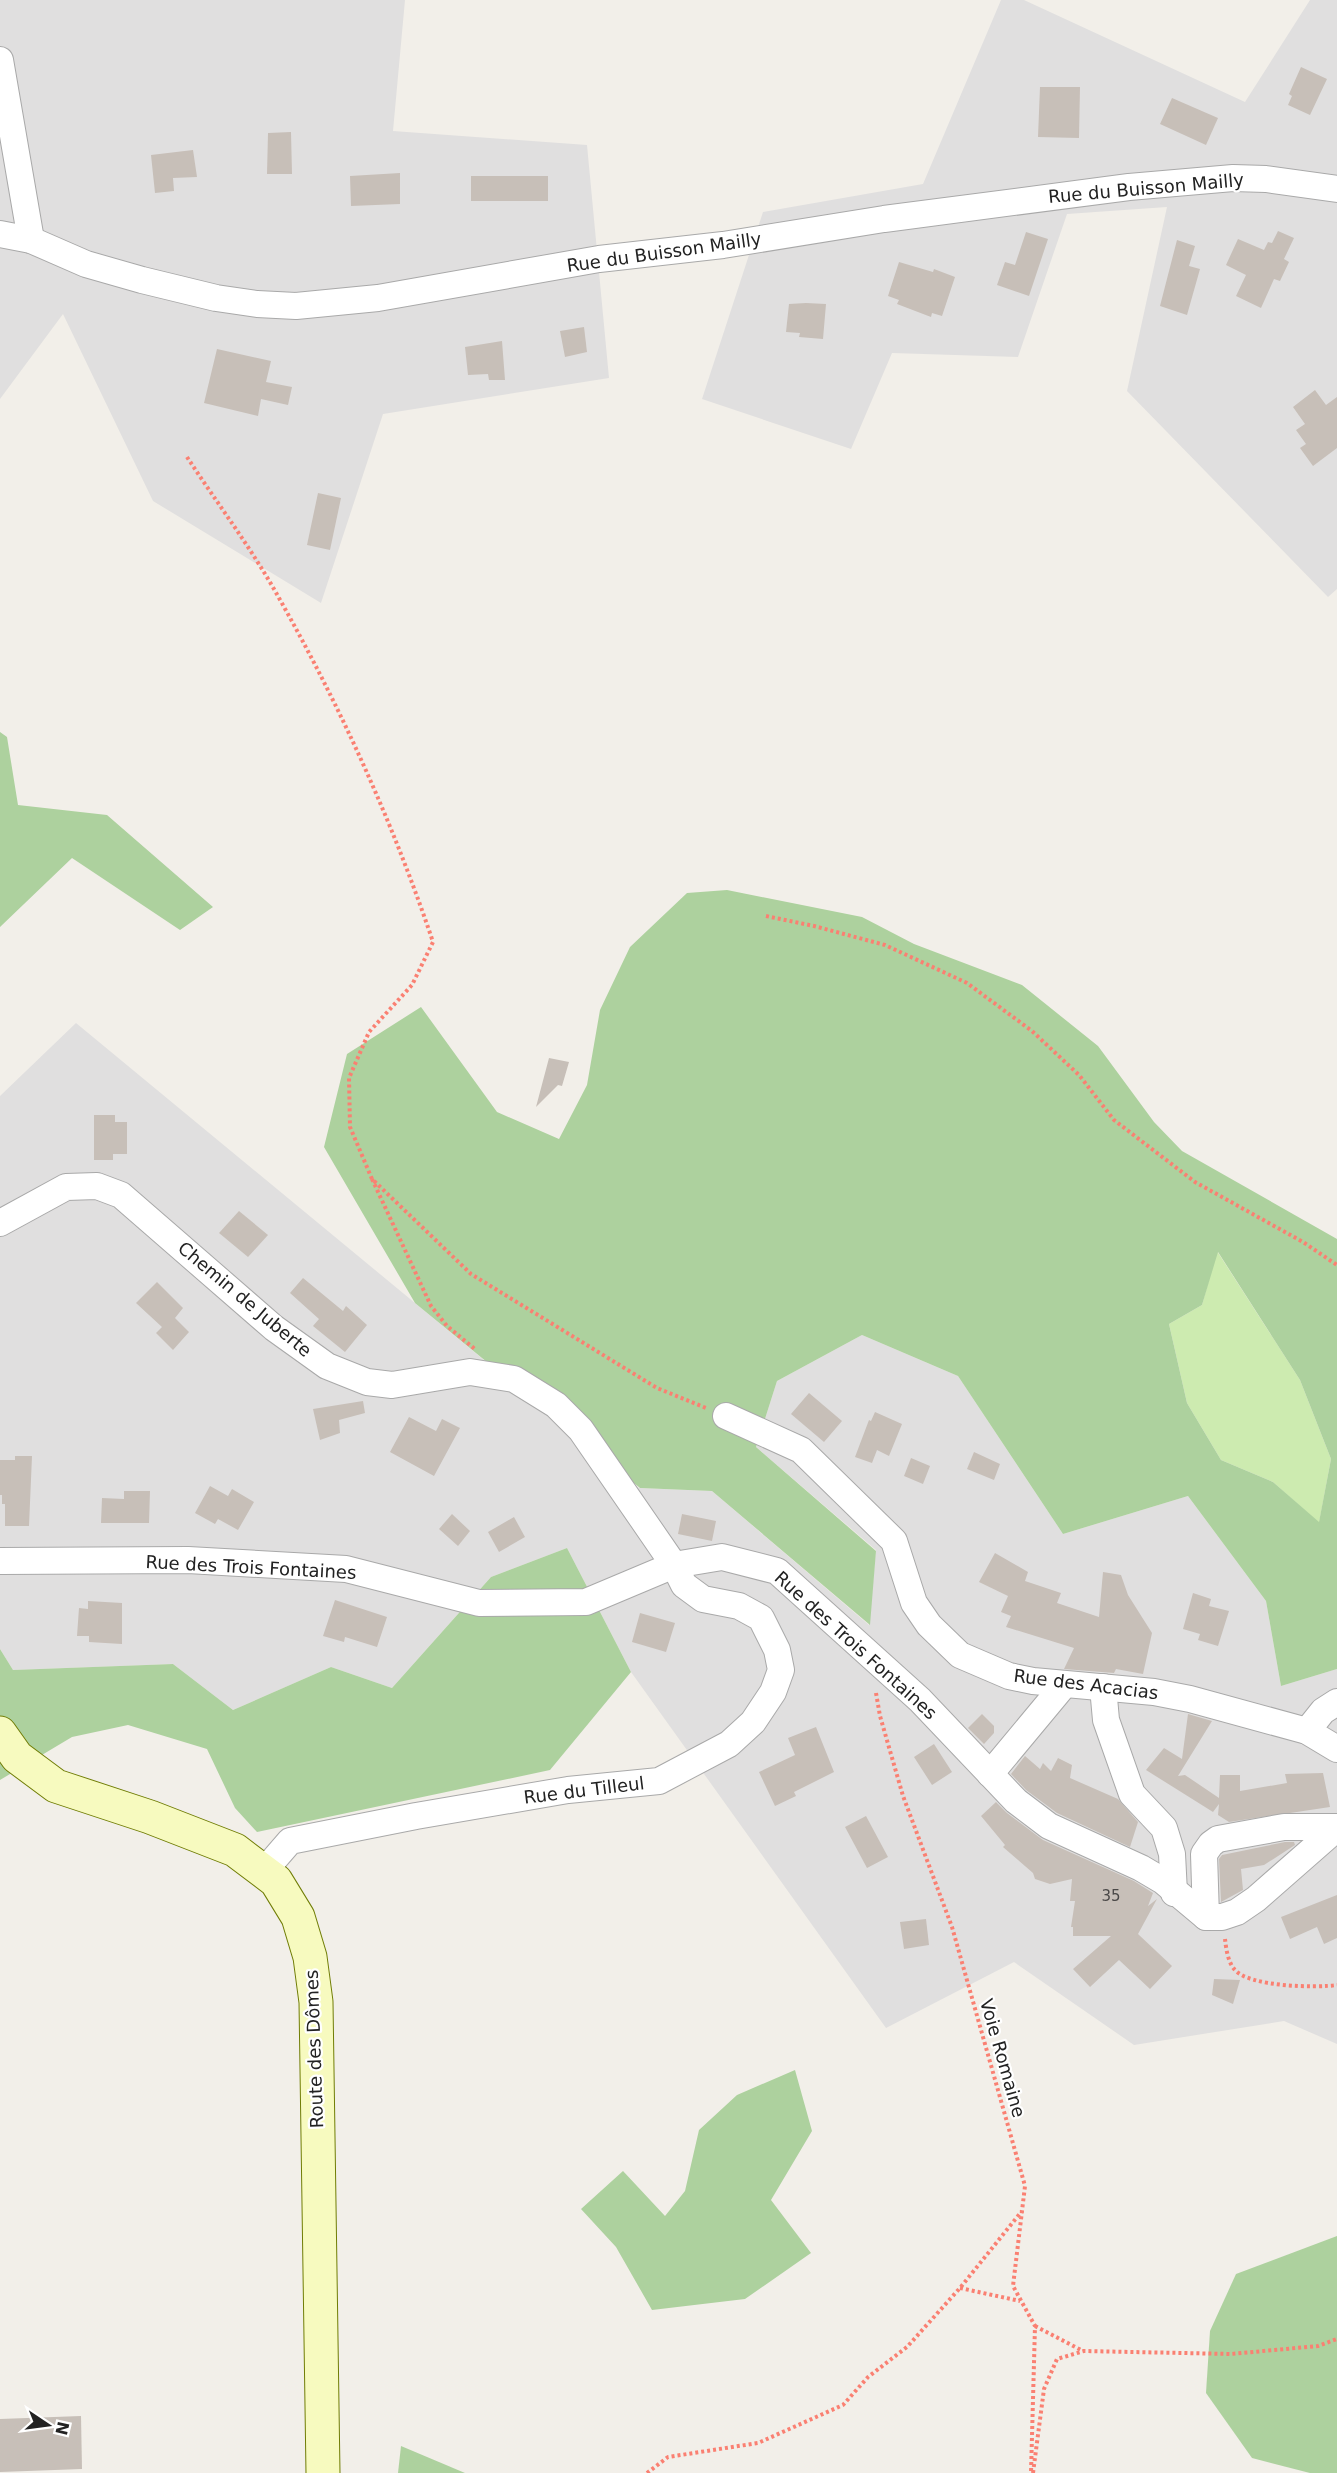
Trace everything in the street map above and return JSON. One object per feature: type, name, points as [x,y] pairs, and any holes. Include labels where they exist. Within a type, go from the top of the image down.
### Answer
[{"type":"street","points":[[0,60],[31,240]]},
{"type":"street","name":"Rue du Buisson Mailly","points":[[0,234],[31,240],[86,264],[216,298],[257,304],[296,306],[378,297],[599,259],[723,245],[884,219],[1129,187],[1233,178],[1266,179],[1337,189]]},
{"type":"street","name":"Chemin de Juberte","points":[[0,1223],[66,1187],[97,1186],[121,1195],[274,1328],[327,1366],[367,1382],[392,1385],[470,1372],[514,1379],[556,1405],[581,1430],[674,1565]]},
{"type":"street","name":"Rue des Acacias","points":[[726,1416],[801,1450],[894,1541],[914,1604],[929,1625],[960,1655],[1008,1676],[1064,1685],[1154,1692],[1190,1699],[1307,1731],[1337,1749]]},
{"type":"street","name":"Rue des Trois Fontaines","points":[[0,1561],[188,1560],[345,1569],[479,1603],[585,1602],[674,1565],[722,1557],[777,1571],[920,1700],[1016,1801],[1049,1826],[1141,1868],[1162,1881],[1174,1893],[1214,1917]]},
{"type":"street","name":"Rue du Tilleul","points":[[264,1871],[290,1841],[416,1816],[568,1790],[659,1781],[729,1744],[753,1722],[773,1692],[781,1670],[777,1650],[761,1618],[739,1606],[703,1599],[684,1585],[674,1565]]},
{"type":"street","points":[[990,1774],[1064,1685]]},
{"type":"street","points":[[1103,1687],[1106,1720],[1132,1794],[1164,1828],[1172,1854],[1174,1893]]},
{"type":"street","points":[[1307,1731],[1323,1711],[1337,1702]]},
{"type":"street","name":"Route des Dômes","points":[[0,1733],[17,1758],[56,1786],[150,1817],[235,1850],[276,1881],[298,1917],[310,1957],[316,2002],[323,2473]]},
{"type":"street","points":[[1284,1827],[1337,1828],[1256,1899],[1237,1912],[1214,1917],[1204,1854],[1218,1839],[1284,1827]]},
{"type":"path","points":[[187,457],[278,596],[347,725],[414,886],[433,942],[412,985],[369,1032],[350,1078],[350,1127],[431,1306],[447,1326],[489,1361],[500,1377]]},
{"type":"path","points":[[766,916],[885,945],[967,983],[1032,1031],[1079,1075],[1114,1120],[1195,1182],[1303,1242],[1337,1265]]},
{"type":"path","points":[[372,1179],[471,1274],[657,1388],[726,1416]]},
{"type":"path","name":"Voie Romaine","points":[[870,1657],[880,1716],[903,1796],[952,1927],[1025,2186],[1013,2286],[1035,2326]]},
{"type":"path","points":[[1214,1917],[1234,1970],[1246,1978],[1303,1987],[1337,1985]]},
{"type":"path","points":[[647,2473],[668,2457],[758,2442],[843,2405],[868,2377],[907,2347],[960,2288],[1022,2210]]},
{"type":"path","points":[[960,2288],[1021,2301]]},
{"type":"path","points":[[1032,2473],[1035,2326],[1084,2351]]},
{"type":"path","points":[[1032,2473],[1044,2389],[1057,2359],[1084,2351],[1231,2354],[1318,2346],[1337,2339]]},
{"type":"shaded area","points":[[0,0],[405,0],[393,131],[587,145],[609,378],[383,414],[321,603],[153,501],[63,314],[0,399]]},
{"type":"shaded area","points":[[1001,0],[1024,0],[1245,102],[1310,0],[1337,0],[1337,589],[1328,597],[1127,391],[1167,207],[1067,214],[1018,357],[892,353],[851,449],[702,399],[763,212],[923,184]]},
{"type":"shaded area","points":[[76,1023],[639,1488],[712,1491],[869,1625],[876,1550],[756,1447],[777,1381],[862,1335],[958,1376],[1063,1534],[1188,1496],[1266,1601],[1281,1686],[1337,1669],[1337,2044],[1284,2021],[1134,2045],[1014,1962],[886,2028],[631,1672],[567,1548],[491,1577],[392,1688],[331,1667],[233,1710],[173,1664],[13,1670],[0,1649],[0,1096]]},
{"type":"green space","points":[[0,732],[7,737],[18,805],[107,815],[213,907],[180,930],[72,858],[0,927]]},
{"type":"green space","points":[[727,890],[862,917],[914,944],[1022,985],[1098,1046],[1154,1122],[1182,1151],[1337,1239],[1337,1669],[1281,1686],[1266,1601],[1188,1496],[1063,1534],[958,1376],[862,1335],[777,1381],[756,1447],[876,1551],[870,1625],[712,1491],[640,1488],[415,1303],[324,1147],[347,1054],[421,1007],[497,1112],[559,1139],[587,1085],[600,1010],[630,947],[687,893]],"holes":[[[1218,1252],[1300,1380],[1331,1459],[1319,1522],[1273,1482],[1221,1460],[1187,1403],[1169,1324],[1202,1305]]]},
{"type":"green space","points":[[1217,1251],[1300,1380],[1331,1459],[1319,1523],[1273,1482],[1221,1460],[1187,1403],[1169,1324],[1202,1305]]},
{"type":"green space","points":[[567,1548],[631,1672],[550,1770],[257,1832],[235,1808],[207,1749],[128,1725],[72,1737],[0,1780],[0,1649],[13,1670],[173,1664],[233,1710],[331,1667],[392,1688],[491,1577]]},
{"type":"green space","points":[[795,2070],[812,2131],[771,2200],[811,2253],[745,2299],[652,2310],[616,2247],[581,2209],[623,2171],[665,2216],[685,2191],[699,2130],[737,2095]]},
{"type":"green space","points":[[1337,2236],[1337,2473],[1310,2473],[1252,2458],[1206,2393],[1210,2331],[1236,2274]]},
{"type":"green space","points":[[401,2446],[465,2473],[398,2473]]},
{"type":"building","points":[[1301,67],[1327,79],[1310,115],[1288,105],[1292,96],[1289,94]]},
{"type":"building","points":[[1040,87],[1080,87],[1079,138],[1038,137]]},
{"type":"building","points":[[1172,98],[1218,118],[1206,145],[1160,124]]},
{"type":"building","points":[[291,132],[292,174],[267,174],[268,133]]},
{"type":"building","points":[[193,150],[197,177],[173,178],[174,191],[155,193],[151,155]]},
{"type":"building","points":[[400,173],[400,204],[351,206],[350,176]]},
{"type":"building","points":[[471,176],[548,176],[548,201],[471,201]]},
{"type":"building","points":[[1278,231],[1294,238],[1284,259],[1289,262],[1280,281],[1274,279],[1261,308],[1236,296],[1246,275],[1226,265],[1238,239],[1264,250],[1268,242],[1272,243]]},
{"type":"building","points":[[1026,232],[1048,239],[1029,296],[997,285],[1005,262],[1015,265]]},
{"type":"building","points":[[1177,240],[1195,246],[1189,266],[1200,269],[1187,315],[1160,306]]},
{"type":"building","points":[[899,262],[933,272],[934,269],[955,277],[942,316],[932,313],[931,317],[897,304],[899,300],[888,296]]},
{"type":"building","points":[[789,304],[826,304],[823,339],[799,337],[800,333],[786,332]]},
{"type":"building","points":[[584,327],[587,352],[565,357],[560,331]]},
{"type":"building","points":[[502,341],[505,380],[489,380],[488,374],[468,375],[465,347]]},
{"type":"building","points":[[217,349],[271,361],[266,382],[292,387],[288,405],[261,399],[258,416],[204,403]]},
{"type":"building","points":[[1315,390],[1326,405],[1337,397],[1337,448],[1313,466],[1300,448],[1306,444],[1296,430],[1305,424],[1293,407]]},
{"type":"building","points":[[318,493],[341,498],[330,550],[307,545]]},
{"type":"building","points":[[549,1058],[569,1062],[562,1086],[558,1085],[536,1107]]},
{"type":"building","points":[[94,1115],[115,1115],[115,1122],[127,1122],[127,1154],[113,1154],[113,1160],[94,1160]]},
{"type":"building","points":[[239,1211],[268,1235],[248,1257],[219,1233]]},
{"type":"building","points":[[303,1278],[343,1311],[346,1306],[367,1325],[345,1352],[313,1326],[319,1319],[290,1293]]},
{"type":"building","points":[[157,1282],[183,1308],[175,1318],[189,1332],[173,1350],[156,1333],[162,1327],[136,1303]]},
{"type":"building","points":[[809,1393],[842,1421],[824,1442],[791,1414]]},
{"type":"building","points":[[363,1401],[365,1413],[339,1420],[340,1433],[320,1440],[313,1409]]},
{"type":"building","points":[[875,1412],[902,1424],[889,1456],[877,1450],[872,1463],[855,1457],[869,1420],[871,1421]]},
{"type":"building","points":[[409,1417],[436,1431],[442,1419],[460,1428],[434,1476],[390,1452]]},
{"type":"building","points":[[974,1452],[1000,1464],[994,1480],[967,1469]]},
{"type":"building","points":[[15,1456],[32,1456],[29,1526],[5,1526],[5,1504],[2,1504],[2,1495],[0,1495],[0,1460],[15,1460]]},
{"type":"building","points":[[911,1458],[930,1466],[923,1484],[904,1476]]},
{"type":"building","points":[[210,1486],[228,1496],[232,1489],[254,1502],[238,1530],[218,1519],[215,1524],[195,1513]]},
{"type":"building","points":[[124,1491],[150,1491],[149,1523],[101,1523],[102,1498],[124,1499]]},
{"type":"building","points":[[452,1514],[470,1531],[458,1546],[439,1529]]},
{"type":"building","points":[[682,1514],[716,1521],[712,1541],[678,1534]]},
{"type":"building","points":[[514,1517],[525,1537],[499,1552],[488,1532]]},
{"type":"building","points":[[995,1553],[1028,1572],[1025,1581],[1061,1593],[1057,1603],[1099,1617],[1103,1572],[1121,1575],[1128,1595],[1152,1633],[1143,1674],[1116,1669],[1114,1673],[1064,1669],[1074,1648],[1006,1627],[1011,1616],[1001,1612],[1008,1596],[979,1582]]},
{"type":"building","points":[[1193,1593],[1211,1599],[1209,1606],[1229,1611],[1218,1646],[1198,1640],[1200,1634],[1183,1629]]},
{"type":"building","points":[[335,1600],[387,1617],[377,1647],[345,1637],[344,1642],[323,1636]]},
{"type":"building","points":[[88,1601],[122,1603],[122,1644],[89,1642],[89,1636],[77,1636],[79,1608],[88,1609]]},
{"type":"building","points":[[640,1613],[675,1623],[666,1652],[632,1642]]},
{"type":"building","points":[[982,1714],[994,1726],[994,1733],[984,1744],[968,1728]]},
{"type":"building","points":[[1188,1714],[1212,1721],[1178,1776],[1185,1775],[1219,1798],[1220,1775],[1240,1775],[1240,1791],[1287,1783],[1285,1774],[1323,1773],[1330,1807],[1229,1822],[1218,1815],[1219,1804],[1213,1812],[1146,1770],[1164,1748],[1182,1759]]},
{"type":"building","points":[[816,1727],[834,1772],[794,1792],[796,1796],[775,1806],[759,1772],[795,1755],[788,1738]]},
{"type":"building","points":[[934,1744],[952,1772],[932,1785],[914,1757]]},
{"type":"building","points":[[1025,1756],[1040,1769],[1043,1763],[1051,1771],[1058,1758],[1072,1765],[1070,1778],[1118,1799],[1138,1822],[1130,1847],[1057,1813],[1026,1790],[1011,1774]]},
{"type":"building","points":[[996,1802],[1043,1840],[1134,1881],[1153,1893],[1148,1906],[1157,1899],[1138,1934],[1172,1966],[1150,1989],[1119,1960],[1090,1987],[1073,1969],[1111,1936],[1073,1936],[1073,1927],[1071,1927],[1075,1901],[1070,1901],[1072,1879],[1050,1884],[1035,1879],[1033,1873],[1003,1847],[1005,1845],[981,1816]]},
{"type":"building","points":[[866,1816],[888,1857],[867,1868],[845,1827]]},
{"type":"building","points":[[1294,1842],[1295,1845],[1264,1865],[1241,1869],[1243,1890],[1221,1902],[1219,1859],[1222,1855]]},
{"type":"building","points":[[1337,1895],[1337,1938],[1324,1944],[1317,1927],[1290,1939],[1281,1917]]},
{"type":"building","points":[[926,1919],[929,1945],[904,1949],[900,1922]]},
{"type":"building","points":[[1214,1979],[1240,1980],[1233,2004],[1212,1995]]},
{"type":"building","points":[[81,2416],[82,2469],[0,2472],[0,2419]]}]
